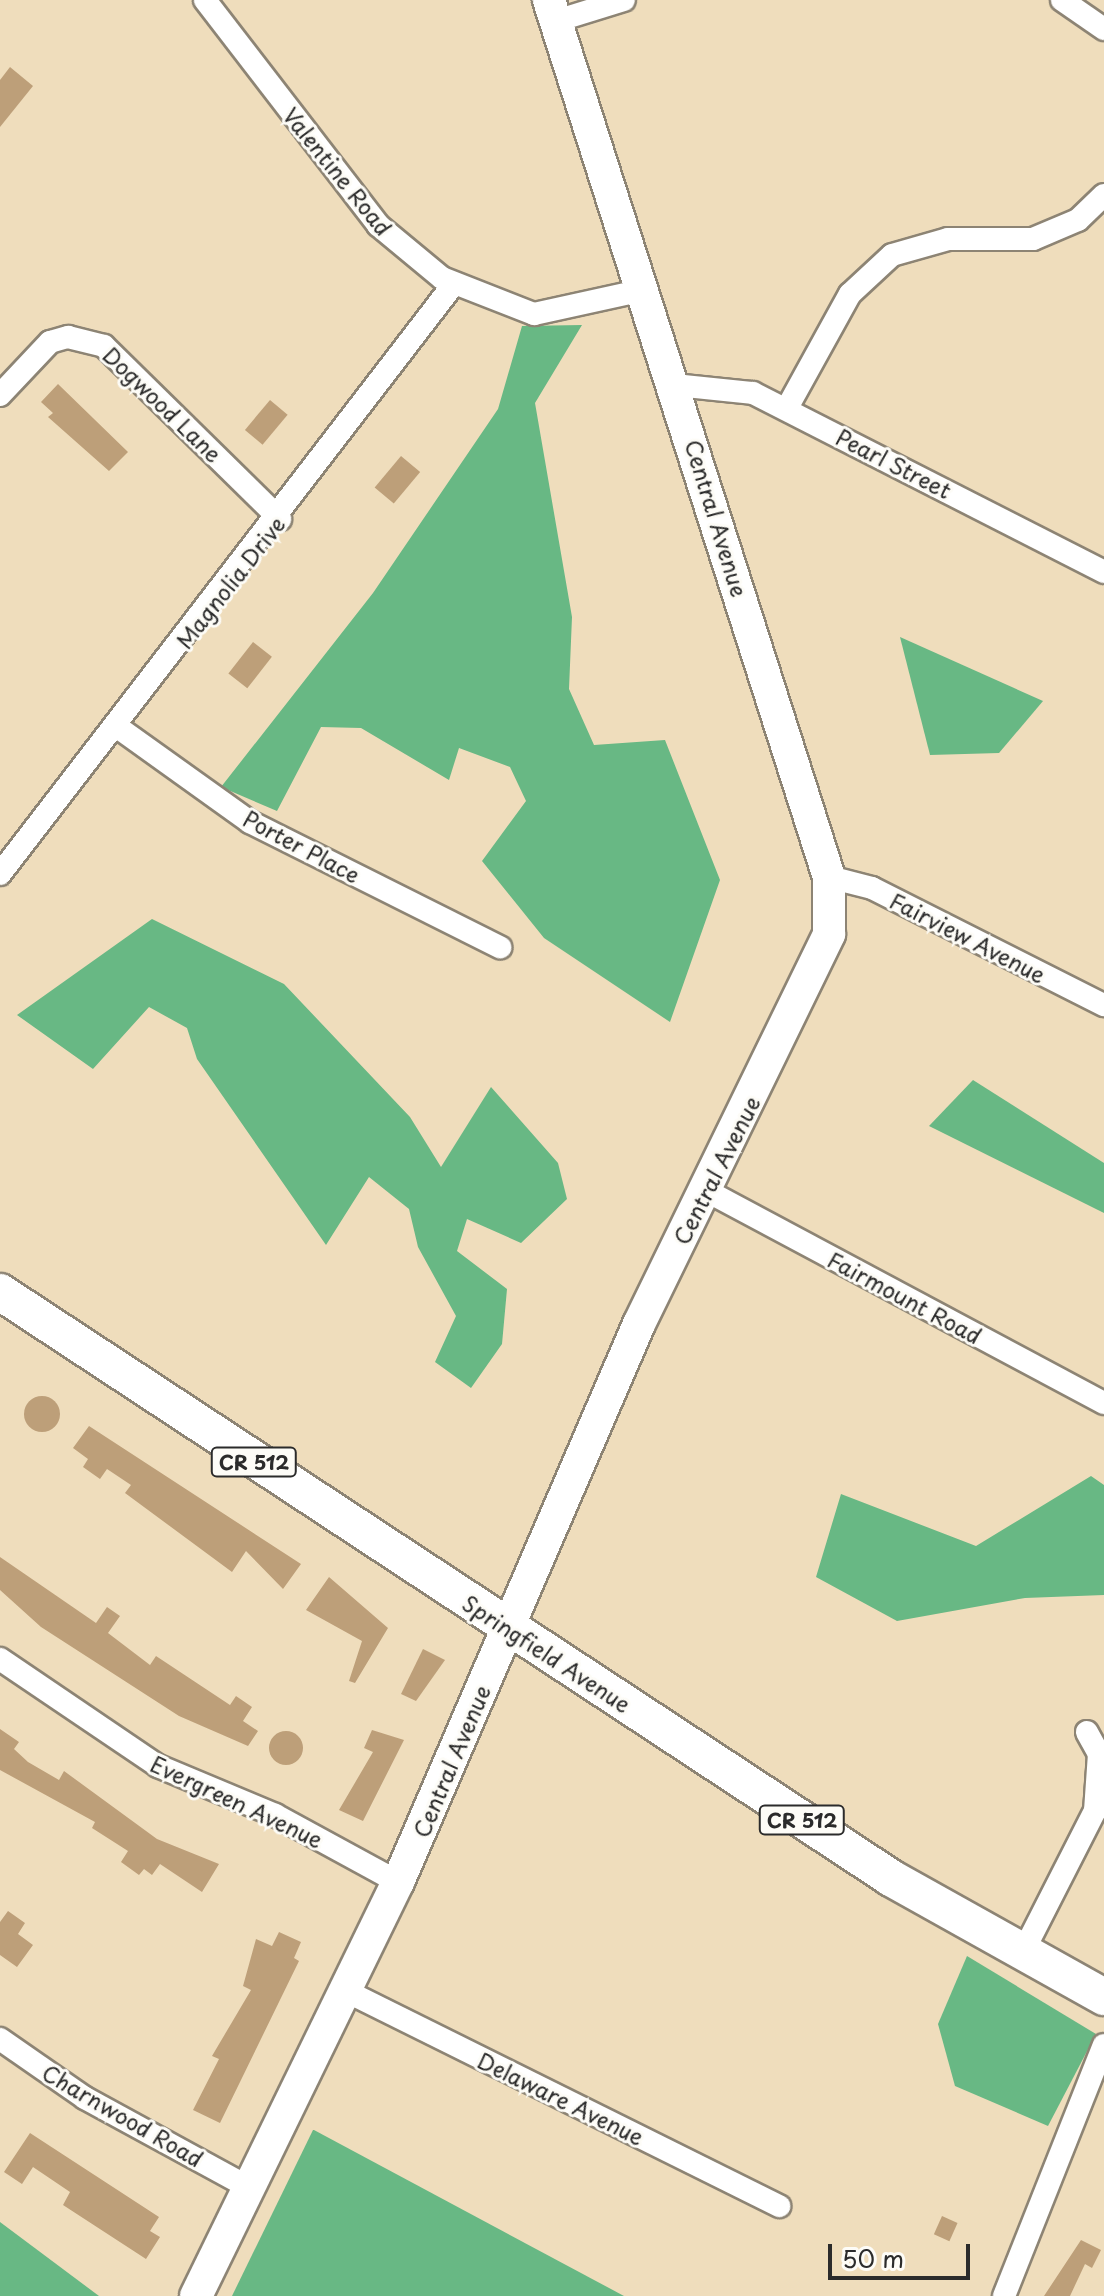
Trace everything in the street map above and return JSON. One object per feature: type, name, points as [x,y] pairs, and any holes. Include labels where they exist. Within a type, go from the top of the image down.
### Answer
[{"type":"main road","name":"Springfield Avenue","points":[[0,1292],[891,1878],[1022,1954],[1104,1997]]},
{"type":"street","name":"Valentine Road","points":[[205,0],[378,225],[453,285],[534,314],[643,290]]},
{"type":"street","points":[[553,11],[624,0]]},
{"type":"street","points":[[1062,0],[1102,22]]},
{"type":"street","name":"Central Avenue","points":[[196,2296],[398,1882],[705,1190],[824,954],[829,877],[675,385],[553,11]]},
{"type":"street","points":[[787,408],[850,294],[892,255],[948,239],[1033,239],[1078,220],[1104,195]]},
{"type":"street","name":"Magnolia Drive","points":[[0,874],[280,519],[453,285]]},
{"type":"street","name":"Dogwood Lane","points":[[0,395],[50,342],[68,337],[104,346],[280,519]]},
{"type":"street","name":"Pearl Street","points":[[675,385],[733,388],[787,408],[1104,572]]},
{"type":"street","name":"Porter Place","points":[[116,726],[250,822],[500,947]]},
{"type":"street","name":"Fairview Avenue","points":[[829,877],[872,888],[1104,1005]]},
{"type":"street","name":"Fairmount Road","points":[[705,1190],[1104,1403]]},
{"type":"street","name":"Evergreen Avenue","points":[[0,1659],[158,1766],[275,1815],[398,1882]]},
{"type":"street","points":[[1022,1954],[1095,1811],[1099,1754],[1087,1732]]},
{"type":"street","name":"Delaware Avenue","points":[[344,1990],[779,2206]]},
{"type":"street","name":"Charnwood Road","points":[[0,2039],[85,2098],[248,2187]]},
{"type":"street","points":[[1004,2296],[1104,2045]]},
{"type":"green space","points":[[582,325],[535,403],[572,617],[569,689],[594,745],[665,740],[720,880],[670,1022],[544,938],[482,861],[526,801],[510,767],[459,748],[449,780],[361,728],[321,727],[277,811],[221,787],[373,593],[498,409],[522,326]]},
{"type":"green space","points":[[900,637],[1043,701],[999,753],[930,755]]},
{"type":"green space","points":[[152,919],[284,984],[410,1117],[441,1167],[491,1087],[558,1163],[567,1199],[521,1243],[467,1219],[457,1251],[507,1289],[502,1344],[471,1388],[435,1362],[456,1316],[418,1247],[409,1209],[369,1177],[326,1245],[197,1059],[187,1028],[149,1007],[93,1069],[17,1015]]},
{"type":"green space","points":[[973,1080],[1104,1163],[1104,1213],[929,1126]]},
{"type":"green space","points":[[1091,1476],[1104,1485],[1104,1595],[1025,1598],[897,1621],[816,1577],[841,1494],[976,1546]]},
{"type":"green space","points":[[967,1956],[1096,2034],[1048,2126],[955,2086],[938,2024]]},
{"type":"green space","points":[[314,2130],[624,2296],[232,2296]]},
{"type":"green space","points":[[0,2222],[99,2296],[0,2296]]},
{"type":"building","points":[[10,67],[33,86],[0,127],[0,80]]},
{"type":"building","points":[[58,384],[128,452],[109,471],[48,417],[53,413],[41,402]]},
{"type":"building","points":[[270,400],[288,415],[263,445],[245,430]]},
{"type":"building","points":[[401,456],[420,472],[394,503],[375,487]]},
{"type":"building","points":[[253,642],[272,657],[247,688],[228,674]]},
{"type":"building","points":[[42,1396],[54,1402],[60,1414],[54,1426],[42,1432],[30,1426],[24,1414],[30,1402]]},
{"type":"building","points":[[89,1426],[301,1564],[283,1589],[246,1551],[232,1572],[125,1493],[131,1485],[107,1469],[100,1479],[83,1467],[88,1459],[73,1448]]},
{"type":"building","points":[[0,1557],[96,1623],[107,1607],[120,1616],[108,1633],[150,1665],[156,1656],[230,1705],[236,1696],[252,1707],[243,1721],[258,1731],[248,1746],[179,1716],[41,1627],[0,1590]]},
{"type":"building","points":[[329,1577],[388,1628],[355,1683],[349,1681],[362,1641],[306,1610]]},
{"type":"building","points":[[423,1649],[445,1660],[416,1701],[401,1694]]},
{"type":"building","points":[[0,1729],[19,1742],[14,1749],[28,1762],[59,1780],[64,1771],[157,1839],[219,1864],[202,1892],[160,1864],[152,1875],[144,1869],[139,1875],[121,1862],[128,1851],[92,1828],[95,1822],[0,1770]]},
{"type":"building","points":[[372,1730],[404,1740],[363,1821],[339,1810],[373,1752],[364,1748]]},
{"type":"building","points":[[286,1731],[298,1736],[303,1748],[298,1760],[286,1765],[274,1760],[269,1748],[274,1736]]},
{"type":"building","points":[[8,1911],[25,1923],[18,1934],[33,1945],[17,1967],[0,1955],[0,1922]]},
{"type":"building","points":[[279,1932],[301,1942],[294,1958],[299,1961],[220,2123],[193,2110],[219,2059],[212,2056],[251,1990],[243,1986],[256,1939],[272,1946]]},
{"type":"building","points":[[30,2133],[159,2217],[150,2231],[160,2237],[146,2259],[63,2205],[70,2192],[33,2167],[22,2184],[4,2172]]},
{"type":"building","points":[[942,2216],[958,2223],[949,2241],[934,2234]]},
{"type":"building","points":[[1081,2240],[1101,2250],[1092,2268],[1085,2264],[1070,2296],[1044,2296]]}]
